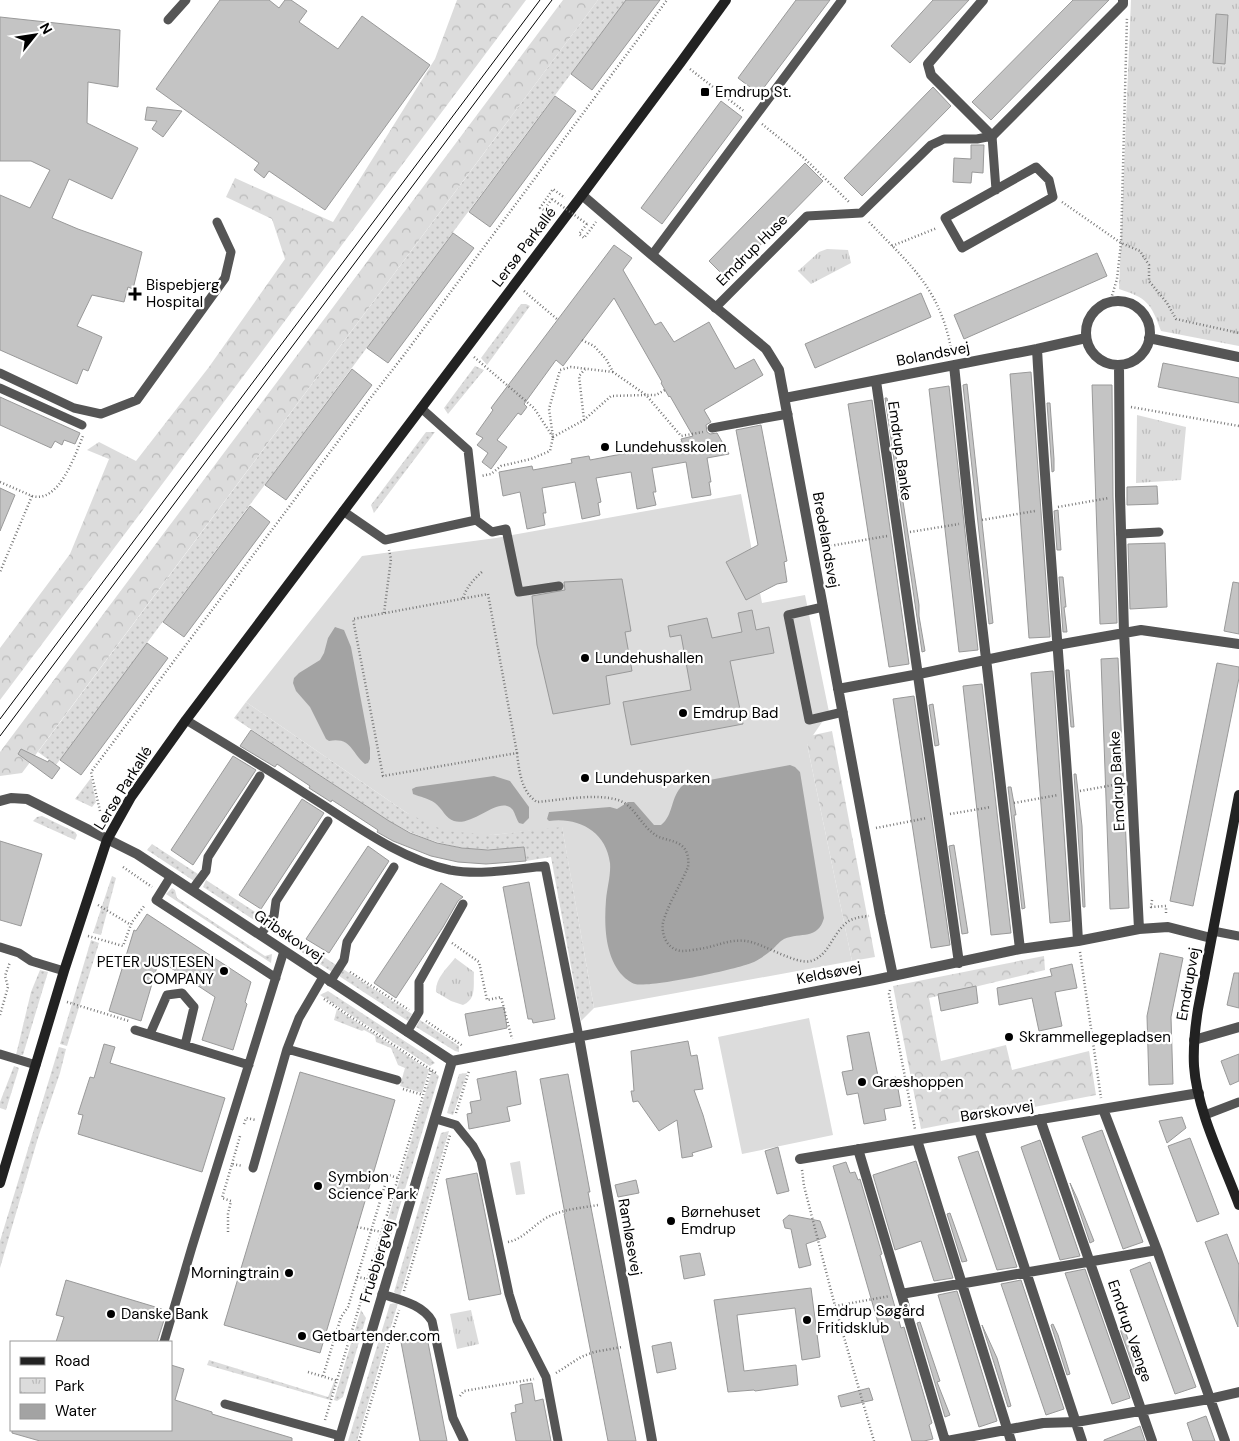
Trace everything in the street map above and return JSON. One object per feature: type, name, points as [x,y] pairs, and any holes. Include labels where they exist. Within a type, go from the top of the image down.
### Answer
[{"type":"street","name":"Lersø Parkallé","points":[[0,1183],[64,971],[107,840],[131,798],[186,720],[582,195],[726,0]]},
{"type":"street","points":[[983,0],[928,64],[931,75],[992,136],[1123,2]]},
{"type":"street","name":"Bredelandsvej","points":[[582,195],[766,349],[779,370],[893,976]]},
{"type":"street","points":[[1121,301],[1131,304],[1140,309],[1146,318],[1149,338],[1146,348],[1138,357],[1129,362],[1119,364],[1108,363],[1098,357],[1090,348],[1086,338],[1087,326],[1091,315],[1099,306],[1110,302],[1121,301]]},
{"type":"street","name":"Bolandsvej","points":[[785,398],[1086,338]]},
{"type":"street","points":[[1149,338],[1239,357]]},
{"type":"street","points":[[1037,349],[1046,509],[1070,792],[1078,941]]},
{"type":"street","name":"Emdrup Banke","points":[[1119,364],[1124,632],[1139,929]]},
{"type":"street","points":[[954,365],[970,522],[1020,949]]},
{"type":"street","name":"Emdrup Banke","points":[[876,381],[960,963]]},
{"type":"street","points":[[838,689],[1141,630],[1239,644]]},
{"type":"street","name":"Emdrupvej","points":[[1239,795],[1236,820],[1198,1008],[1194,1040],[1194,1067],[1205,1115],[1239,1204]]},
{"type":"street","name":"Gribskovvej","points":[[0,801],[11,798],[27,799],[137,854],[452,1061]]},
{"type":"street","name":"Keldsøvej","points":[[452,1061],[960,963],[1020,949],[1078,941],[1139,929],[1166,927],[1212,935]]},
{"type":"street","points":[[1194,1040],[1239,1027]]},
{"type":"street","name":"Ramløsevej","points":[[579,1037],[652,1441]]},
{"type":"street","name":"Fruebjergvej","points":[[339,1439],[452,1061]]},
{"type":"street","name":"Børskovvej","points":[[800,1159],[1199,1093]]},
{"type":"street","points":[[1102,1109],[1157,1250],[1225,1441]]},
{"type":"street","name":"Emdrup Vænge","points":[[1040,1120],[1152,1441]]},
{"type":"street","points":[[979,1130],[1082,1441]]},
{"type":"street","points":[[918,1140],[1011,1441]]},
{"type":"street","points":[[858,1149],[946,1441],[1043,1423],[1076,1422],[1142,1411],[1239,1392]]},
{"type":"street","name":"Emdrup Vænge","points":[[901,1294],[1157,1250]]},
{"type":"lane","points":[[168,20],[186,0]]},
{"type":"lane","points":[[652,255],[842,0]]},
{"type":"lane","points":[[861,213],[931,145],[944,139],[977,139],[992,136],[996,190]]},
{"type":"lane","points":[[1036,167],[1049,180],[1053,197],[962,248],[945,218],[996,190],[1036,167]]},
{"type":"lane","name":"Emdrup Huse","points":[[715,308],[807,216],[861,213]]},
{"type":"lane","points":[[0,373],[74,408],[101,414],[137,400],[225,278],[231,252],[217,222]]},
{"type":"lane","points":[[0,388],[82,424]]},
{"type":"lane","points":[[421,408],[468,450],[476,520],[492,532],[506,529],[519,592],[558,586]]},
{"type":"lane","points":[[712,428],[788,414]]},
{"type":"lane","points":[[343,511],[385,540],[476,520]]},
{"type":"lane","points":[[1121,534],[1159,532]]},
{"type":"lane","points":[[823,607],[788,615],[809,720],[843,712]]},
{"type":"lane","points":[[186,720],[403,854],[430,864],[472,873],[545,866],[579,1037]]},
{"type":"lane","points":[[192,890],[206,871],[208,857],[260,776]]},
{"type":"lane","points":[[260,935],[274,916],[276,901],[328,821]]},
{"type":"lane","points":[[253,1168],[287,1049],[300,1018],[314,993],[344,960],[346,942],[394,867]]},
{"type":"lane","points":[[171,876],[156,900],[276,978]]},
{"type":"lane","points":[[407,1032],[419,1012],[419,982],[463,904]]},
{"type":"lane","points":[[1212,935],[1239,936]]},
{"type":"lane","points":[[0,947],[14,951],[31,961],[64,971]]},
{"type":"lane","points":[[164,1341],[284,951]]},
{"type":"lane","points":[[150,1034],[167,995],[182,993],[194,1007],[185,1045]]},
{"type":"lane","points":[[135,1030],[249,1065]]},
{"type":"lane","points":[[287,1049],[397,1080]]},
{"type":"lane","points":[[0,1054],[36,1065]]},
{"type":"lane","points":[[1205,1115],[1239,1102]]},
{"type":"lane","points":[[436,1119],[456,1125],[482,1161],[510,1294],[518,1320],[546,1377],[558,1441]]},
{"type":"lane","points":[[382,1294],[418,1307],[427,1313],[432,1321],[453,1418],[464,1441]]},
{"type":"lane","points":[[225,1404],[339,1439]]},
{"type":"path","points":[[100,811],[91,772],[404,356],[667,0]]},
{"type":"path","points":[[1110,302],[1117,279],[1121,243],[1127,16],[1123,2]]},
{"type":"path","points":[[681,62],[804,158],[916,270],[932,293],[942,314],[949,335],[954,365]]},
{"type":"path","points":[[575,204],[553,189],[540,208],[544,210],[552,199],[587,224],[579,234],[584,238],[592,227]]},
{"type":"path","points":[[1053,197],[1121,243],[1140,251],[1149,265],[1149,281],[1167,303],[1176,318],[1239,333]]},
{"type":"path","points":[[892,246],[948,223]]},
{"type":"path","points":[[515,284],[558,320]]},
{"type":"path","points":[[582,340],[594,346],[606,359],[613,372]]},
{"type":"path","points":[[465,350],[534,408],[553,437]]},
{"type":"path","points":[[471,478],[491,474],[501,466],[531,459],[550,451],[553,437],[549,409],[560,370],[571,367],[613,372],[646,395],[680,436],[712,431],[712,428]]},
{"type":"path","points":[[584,420],[579,376],[586,368]]},
{"type":"path","points":[[553,437],[584,420],[612,396],[656,395],[665,390]]},
{"type":"path","points":[[1119,405],[1239,426]]},
{"type":"path","points":[[0,482],[32,496],[39,498],[46,496],[65,477],[86,431],[82,424]]},
{"type":"path","points":[[0,572],[32,496]]},
{"type":"path","points":[[384,613],[391,559],[388,540]]},
{"type":"path","points":[[463,598],[471,582],[483,571]]},
{"type":"path","points":[[517,753],[383,776],[353,619],[488,594],[517,753],[524,787],[530,798],[537,802],[598,797],[619,800],[633,810],[642,824],[655,835],[682,846],[687,853],[688,867],[663,924],[668,946],[681,951],[738,940],[750,942],[783,955],[810,961],[825,951],[843,925],[849,921],[880,914]]},
{"type":"path","points":[[88,898],[131,925]]},
{"type":"path","points":[[1152,900],[1151,906],[1166,906],[1166,927]]},
{"type":"path","points":[[77,932],[122,946],[131,925],[146,903]]},
{"type":"path","points":[[444,938],[478,960],[487,1000],[501,997],[510,1029]]},
{"type":"path","points":[[1078,941],[1102,1109]]},
{"type":"path","points":[[0,1015],[8,987],[6,976],[14,951]]},
{"type":"path","points":[[893,976],[889,994],[918,1140]]},
{"type":"path","points":[[314,993],[438,1074]]},
{"type":"path","points":[[56,998],[130,1022],[135,1030]]},
{"type":"path","points":[[327,1414],[431,1069],[436,1065]]},
{"type":"path","points":[[455,1117],[469,1071]]},
{"type":"path","points":[[397,1080],[399,1088],[423,1095]]},
{"type":"path","points":[[228,1232],[228,1214],[231,1201],[222,1198],[246,1118],[265,1123]]},
{"type":"path","points":[[403,1296],[451,1131]]},
{"type":"path","points":[[800,1159],[804,1186],[835,1306],[874,1441]]},
{"type":"path","points":[[232,1164],[237,1165]]},
{"type":"path","points":[[323,1376],[341,1316],[348,1307],[388,1175],[398,1178]]},
{"type":"path","points":[[499,1244],[513,1241],[549,1216],[600,1205]]},
{"type":"path","points":[[357,1227],[382,1232]]},
{"type":"path","points":[[357,1277],[368,1279]]},
{"type":"path","points":[[835,1306],[901,1294]]},
{"type":"path","points":[[359,1441],[400,1305]]},
{"type":"path","points":[[308,1372],[338,1381]]},
{"type":"green space","points":[[457,0],[526,0],[0,700],[0,648],[70,554],[109,459],[87,450],[99,442],[136,461],[209,367],[285,259],[272,219],[226,197],[235,178],[333,222],[435,59]]},
{"type":"green space","points":[[563,0],[598,0],[22,773],[0,776],[0,752]]},
{"type":"green space","points":[[598,0],[626,0],[56,765],[38,752]]},
{"type":"green space","points":[[1131,0],[1239,0],[1239,346],[1161,331],[1147,303],[1136,295],[1119,289]]},
{"type":"green space","points":[[827,249],[848,250],[851,263],[811,284],[798,271],[819,252]]},
{"type":"green space","points":[[521,304],[530,306],[487,365],[481,358]]},
{"type":"green space","points":[[475,366],[484,370],[448,414],[444,408]]},
{"type":"green space","points":[[1137,415],[1186,427],[1181,480],[1136,483]]},
{"type":"green space","points":[[426,432],[435,432],[374,513],[371,505]]},
{"type":"green space","name":"Lundehusparken","points":[[741,494],[762,603],[805,595],[829,712],[807,744],[852,961],[594,1008],[562,827],[493,835],[445,831],[407,813],[246,702],[362,556],[496,538]]},
{"type":"green space","points":[[246,702],[407,813],[493,835],[562,826],[594,1008],[581,1021],[551,857],[526,861],[524,847],[487,849],[453,846],[421,837],[405,830],[234,718]]},
{"type":"green space","points":[[832,731],[875,957],[852,961],[807,744],[800,738]]},
{"type":"green space","points":[[91,778],[96,802],[92,807],[75,799]]},
{"type":"green space","points":[[42,816],[75,832],[77,835],[75,840],[33,821],[37,817]]},
{"type":"green space","points":[[152,844],[198,874],[194,881],[147,850]]},
{"type":"green space","points":[[112,876],[116,878],[101,935],[93,933]]},
{"type":"green space","points":[[206,880],[266,919],[262,925],[203,887]]},
{"type":"green space","points":[[172,888],[175,890],[177,898],[265,956],[272,954],[271,963],[166,894]]},
{"type":"green space","points":[[274,924],[336,965],[332,972],[270,931]]},
{"type":"green space","points":[[91,940],[99,943],[67,1046],[60,1044]]},
{"type":"green space","points":[[1044,956],[1045,970],[929,998],[941,1061],[1006,1045],[1012,1070],[1089,1051],[1096,1095],[921,1129],[893,986]]},
{"type":"green space","points":[[455,958],[474,972],[472,995],[463,1005],[451,1001],[436,992],[439,978]]},
{"type":"green space","points":[[343,969],[412,1014],[408,1021],[339,976]]},
{"type":"green space","points":[[40,970],[48,972],[23,1055],[16,1055],[31,992]]},
{"type":"green space","points":[[328,991],[429,1057],[435,1063],[430,1066],[320,995]]},
{"type":"green space","points":[[337,1009],[429,1070],[422,1093],[400,1086],[405,1068],[398,1065],[391,1048],[376,1042],[375,1036],[364,1030],[362,1031],[334,1020]]},
{"type":"green space","points":[[809,1018],[833,1135],[742,1154],[718,1037]]},
{"type":"green space","points":[[420,1020],[459,1046],[459,1052],[416,1027]]},
{"type":"green space","points":[[59,1047],[66,1049],[60,1073],[38,1138],[0,1268],[0,1241]]},
{"type":"green space","points":[[14,1066],[19,1068],[6,1110],[0,1108],[0,1102]]},
{"type":"green space","points":[[432,1071],[439,1076],[385,1256],[376,1260],[380,1245],[383,1245],[385,1240],[382,1239]]},
{"type":"green space","points":[[467,1073],[453,1115],[447,1113],[459,1074]]},
{"type":"green space","points":[[449,1131],[400,1296],[394,1292],[441,1133]]},
{"type":"green space","points":[[520,1161],[525,1194],[516,1195],[510,1163]]},
{"type":"green space","points":[[398,1303],[357,1441],[348,1441],[390,1304]]},
{"type":"green space","points":[[361,1310],[366,1318],[343,1397],[337,1401],[334,1400]]},
{"type":"green space","points":[[471,1310],[479,1344],[457,1349],[450,1314]]},
{"type":"green space","points":[[209,1360],[328,1397],[334,1382],[336,1382],[330,1400],[207,1365]]},
{"type":"water","points":[[335,627],[344,630],[351,647],[370,748],[370,759],[365,764],[347,744],[342,741],[329,741],[326,739],[310,707],[296,691],[293,683],[294,678],[299,673],[320,660],[328,638]]},
{"type":"water","points":[[790,765],[800,772],[824,918],[818,930],[784,939],[754,962],[731,969],[658,983],[635,984],[627,980],[612,960],[607,941],[605,910],[610,863],[603,842],[597,835],[580,824],[560,820],[549,821],[547,819],[549,812],[610,807],[617,809],[628,802],[634,802],[654,825],[661,825],[668,816],[676,795],[683,785]]},
{"type":"water","points":[[494,776],[510,781],[529,807],[529,818],[523,824],[519,823],[513,810],[507,806],[493,808],[469,820],[454,821],[435,803],[413,794],[412,789],[416,787]]},
{"type":"building","points":[[220,0],[269,0],[279,8],[285,0],[291,0],[307,11],[299,22],[338,49],[362,16],[430,65],[325,210],[269,171],[264,178],[254,170],[259,163],[156,89]]},
{"type":"building","points":[[626,0],[660,0],[592,90],[571,74]]},
{"type":"building","points":[[796,0],[830,0],[759,94],[738,78]]},
{"type":"building","points":[[933,0],[969,0],[910,63],[891,46]]},
{"type":"building","points":[[1073,0],[1109,0],[991,120],[972,102]]},
{"type":"building","points":[[1216,14],[1228,15],[1225,64],[1213,63]]},
{"type":"building","points":[[0,17],[120,30],[118,87],[88,82],[87,123],[138,148],[112,199],[69,179],[52,218],[142,252],[133,289],[128,287],[124,302],[92,295],[77,326],[102,337],[88,371],[83,369],[77,384],[0,350],[0,195],[30,208],[50,170],[31,161],[0,161]]},
{"type":"building","points":[[933,87],[951,106],[862,196],[844,178]]},
{"type":"building","points":[[555,96],[576,111],[490,227],[469,212]]},
{"type":"building","points":[[721,101],[742,117],[662,224],[641,208]]},
{"type":"building","points":[[147,107],[182,111],[163,137],[152,129],[157,121],[145,120]]},
{"type":"building","points":[[971,145],[984,145],[983,173],[972,172],[971,183],[953,182],[954,158],[971,159]]},
{"type":"building","points":[[805,163],[823,181],[727,279],[709,261]]},
{"type":"building","points":[[453,233],[474,248],[388,363],[367,348]]},
{"type":"building","points":[[614,245],[632,258],[623,270],[655,325],[661,322],[674,342],[709,322],[735,369],[754,359],[763,375],[704,410],[711,422],[706,425],[707,432],[710,434],[717,433],[729,454],[707,458],[711,495],[692,498],[686,462],[652,468],[656,492],[653,492],[656,505],[637,509],[631,472],[596,478],[601,502],[598,503],[600,515],[582,519],[575,482],[542,488],[546,513],[543,513],[545,525],[527,529],[520,492],[503,496],[499,472],[532,466],[533,470],[572,463],[571,459],[589,456],[590,460],[627,453],[626,449],[645,445],[645,449],[682,442],[681,439],[693,436],[614,298],[563,366],[556,360],[524,404],[527,407],[521,415],[518,413],[497,440],[507,447],[491,469],[482,462],[488,453],[477,445],[483,438],[476,434],[493,410],[491,408]]},
{"type":"building","points":[[1097,253],[1107,276],[964,339],[954,315]]},
{"type":"building","points":[[921,293],[931,317],[815,368],[805,344]]},
{"type":"building","points":[[1163,363],[1239,378],[1239,403],[1158,387]]},
{"type":"building","points":[[352,369],[372,385],[286,500],[265,485]]},
{"type":"building","points":[[1031,372],[1050,637],[1029,638],[1010,374]]},
{"type":"building","points":[[967,384],[993,623],[989,624],[963,385]]},
{"type":"building","points":[[1092,385],[1112,385],[1117,623],[1100,624]]},
{"type":"building","points":[[949,386],[978,650],[959,652],[929,389]]},
{"type":"building","points":[[0,397],[80,433],[75,444],[64,440],[62,445],[55,441],[51,448],[0,425]]},
{"type":"building","points":[[885,398],[887,398],[919,605],[925,651],[922,652]]},
{"type":"building","points":[[872,400],[909,664],[889,667],[848,404]]},
{"type":"building","points":[[1047,403],[1050,403],[1054,459],[1054,471],[1052,472]]},
{"type":"building","points":[[761,425],[787,561],[784,562],[787,582],[777,584],[746,600],[726,562],[758,545],[736,430]]},
{"type":"building","points":[[1157,486],[1158,504],[1127,505],[1127,487]]},
{"type":"building","points":[[0,488],[15,495],[0,531]]},
{"type":"building","points":[[250,506],[270,522],[184,637],[163,622]]},
{"type":"building","points":[[1058,510],[1061,550],[1057,550],[1054,511]]},
{"type":"building","points":[[1165,543],[1167,607],[1130,609],[1128,544]]},
{"type":"building","points":[[1059,577],[1063,577],[1067,632],[1063,632]]},
{"type":"building","name":"Lundehushallen","points":[[622,579],[631,631],[625,632],[632,671],[606,676],[610,704],[553,714],[537,645],[532,596],[565,590],[564,582]]},
{"type":"building","points":[[1233,582],[1239,583],[1239,634],[1224,631]]},
{"type":"building","points":[[752,610],[756,630],[769,627],[774,653],[730,661],[743,724],[631,745],[623,702],[691,690],[681,635],[670,637],[668,626],[707,618],[712,638],[742,632],[738,613]]},
{"type":"building","points":[[147,643],[168,658],[81,775],[60,760]]},
{"type":"building","points":[[1118,658],[1129,908],[1110,909],[1101,659]]},
{"type":"building","points":[[1217,663],[1239,667],[1239,678],[1193,906],[1170,901]]},
{"type":"building","points":[[1066,670],[1069,670],[1074,727],[1071,727]]},
{"type":"building","points":[[1053,671],[1070,921],[1050,923],[1031,673]]},
{"type":"building","points":[[982,684],[1011,933],[991,935],[963,686]]},
{"type":"building","points":[[914,696],[950,945],[931,948],[893,699]]},
{"type":"building","points":[[933,704],[939,745],[935,746],[929,705]]},
{"type":"building","points":[[251,730],[410,833],[437,843],[462,848],[488,850],[524,847],[526,861],[486,864],[458,862],[431,856],[393,841],[332,800],[331,802],[309,788],[310,786],[277,764],[275,767],[240,746]]},
{"type":"building","points":[[21,749],[48,762],[49,760],[60,768],[52,779],[18,754]]},
{"type":"building","points":[[233,756],[256,770],[193,865],[171,850]]},
{"type":"building","points":[[1074,774],[1076,774],[1082,826],[1085,907],[1083,907]]},
{"type":"building","points":[[1008,787],[1011,787],[1016,815],[1014,815],[1025,908],[1022,909]]},
{"type":"building","points":[[302,799],[324,813],[261,909],[239,895]]},
{"type":"building","points":[[0,841],[42,854],[21,926],[0,920]]},
{"type":"building","points":[[954,845],[968,933],[962,934],[949,846]]},
{"type":"building","points":[[368,846],[389,861],[329,953],[306,939]]},
{"type":"building","points":[[529,882],[555,1019],[533,1023],[532,1019],[528,1019],[503,887]]},
{"type":"building","points":[[441,883],[463,897],[458,901],[396,998],[374,983]]},
{"type":"building","points":[[147,914],[251,982],[245,1002],[247,1004],[233,1050],[202,1040],[215,997],[159,960],[141,1021],[109,1011],[134,930],[136,931]]},
{"type":"building","points":[[1160,953],[1183,958],[1171,1017],[1173,1084],[1149,1085],[1147,1016]]},
{"type":"building","points":[[1072,964],[1077,988],[1055,992],[1062,1026],[1039,1031],[1032,998],[999,1005],[997,988],[1052,976],[1050,969]]},
{"type":"building","points":[[1234,973],[1239,973],[1239,1008],[1227,1005]]},
{"type":"building","points":[[976,986],[978,1003],[941,1011],[938,994]]},
{"type":"building","points":[[504,1007],[507,1028],[469,1036],[465,1014]]},
{"type":"building","name":"Græshoppen","points":[[869,1032],[879,1081],[896,1077],[901,1106],[884,1109],[886,1120],[864,1124],[858,1093],[847,1095],[842,1072],[853,1070],[847,1036]]},
{"type":"building","points":[[688,1041],[691,1056],[697,1055],[703,1089],[694,1090],[712,1147],[692,1153],[693,1156],[682,1158],[677,1120],[659,1131],[638,1101],[633,1102],[631,1091],[634,1091],[631,1051]]},
{"type":"building","points":[[104,1044],[115,1047],[110,1063],[225,1098],[202,1172],[78,1134],[83,1115],[78,1114],[90,1077],[94,1078]]},
{"type":"building","points":[[1239,1054],[1239,1081],[1230,1085],[1221,1061]]},
{"type":"building","points":[[516,1071],[521,1104],[507,1107],[510,1121],[469,1129],[467,1114],[472,1113],[470,1102],[481,1100],[477,1079]]},
{"type":"building","name":"Symbion Science Park","points":[[300,1072],[395,1100],[320,1353],[224,1325]]},
{"type":"building","points":[[568,1074],[590,1192],[588,1192],[636,1441],[608,1441],[564,1214],[540,1079]]},
{"type":"building","points":[[1182,1117],[1186,1128],[1167,1143],[1159,1121]]},
{"type":"building","points":[[1102,1130],[1143,1242],[1123,1249],[1082,1137]]},
{"type":"building","points":[[1190,1138],[1219,1214],[1197,1222],[1168,1146]]},
{"type":"building","points":[[1040,1140],[1080,1256],[1060,1260],[1021,1147]]},
{"type":"building","points":[[778,1147],[789,1191],[777,1194],[765,1151]]},
{"type":"building","points":[[978,1151],[1017,1267],[997,1270],[958,1157]]},
{"type":"building","points":[[916,1161],[953,1278],[934,1281],[921,1241],[895,1250],[873,1175]]},
{"type":"building","points":[[846,1162],[850,1173],[855,1172],[858,1180],[860,1179],[901,1328],[904,1327],[932,1423],[929,1425],[933,1439],[912,1441],[833,1166]]},
{"type":"building","points":[[477,1173],[501,1294],[469,1300],[446,1179]]},
{"type":"building","points":[[636,1180],[639,1193],[618,1197],[615,1185]]},
{"type":"building","points":[[1070,1183],[1094,1241],[1090,1243]]},
{"type":"building","points":[[950,1213],[967,1261],[962,1262],[947,1214]]},
{"type":"building","points":[[789,1215],[820,1221],[826,1237],[806,1244],[811,1265],[799,1268],[791,1229],[785,1228],[783,1220]]},
{"type":"building","points":[[1227,1234],[1239,1265],[1238,1327],[1205,1242]]},
{"type":"building","points":[[700,1253],[705,1275],[684,1279],[680,1256]]},
{"type":"building","points":[[1150,1262],[1196,1387],[1175,1394],[1130,1270]]},
{"type":"building","points":[[1085,1269],[1130,1398],[1112,1404],[1065,1273]]},
{"type":"building","points":[[66,1280],[162,1309],[161,1312],[166,1314],[157,1341],[56,1341],[64,1317],[56,1315]]},
{"type":"building","points":[[1021,1280],[1064,1409],[1046,1415],[1001,1284]]},
{"type":"building","points":[[811,1288],[820,1357],[802,1360],[795,1308],[737,1315],[744,1371],[796,1365],[798,1385],[755,1391],[728,1392],[714,1300]]},
{"type":"building","points":[[957,1291],[997,1421],[979,1427],[938,1295]]},
{"type":"building","points":[[920,1322],[940,1381],[937,1382],[950,1415],[945,1417],[917,1323]]},
{"type":"building","points":[[1053,1324],[1070,1374],[1067,1375],[1051,1325]]},
{"type":"building","points":[[982,1325],[997,1358],[1011,1406],[1008,1407]]},
{"type":"building","points":[[1123,1325],[1140,1374],[1136,1375],[1119,1326]]},
{"type":"building","points":[[426,1332],[447,1441],[420,1441],[400,1337]]},
{"type":"building","points":[[671,1342],[676,1369],[657,1373],[652,1346]]},
{"type":"building","points":[[172,1365],[184,1369],[175,1400],[212,1412],[212,1414],[292,1438],[292,1441],[40,1441],[12,1433],[12,1431],[172,1431]]},
{"type":"building","points":[[532,1383],[535,1401],[543,1399],[551,1441],[516,1441],[511,1413],[516,1412],[515,1405],[523,1403],[520,1385]]},
{"type":"building","points":[[869,1388],[873,1400],[841,1407],[838,1396]]},
{"type":"building","points":[[1206,1416],[1215,1441],[1193,1441],[1187,1423]]},
{"type":"building","points":[[1140,1426],[1145,1441],[1104,1441],[1104,1440]]},
{"type":"tram line","points":[[0,719],[540,0]]},
{"type":"tram line","points":[[0,736],[552,0]]},
{"type":"place","name":"Emdrup St.","points":[[705,92]]},
{"type":"place","name":"Bispebjerg Hospital","points":[[135,294]]},
{"type":"place","name":"Lundehusskolen","points":[[605,447]]},
{"type":"place","name":"Lundehushallen","points":[[585,658]]},
{"type":"place","name":"Emdrup Bad","points":[[683,713]]},
{"type":"place","name":"Lundehusparken","points":[[585,778]]},
{"type":"place","name":"PETER JUSTESEN COMPANY","points":[[224,971]]},
{"type":"place","name":"Skrammellegepladsen","points":[[1009,1037]]},
{"type":"place","name":"Græshoppen","points":[[862,1082]]},
{"type":"place","name":"Symbion Science Park","points":[[318,1186]]},
{"type":"place","name":"Børnehuset Emdrup","points":[[671,1221]]},
{"type":"place","name":"Morningtrain","points":[[289,1273]]},
{"type":"place","name":"Danske Bank","points":[[111,1314]]},
{"type":"place","name":"Emdrup Søgård Fritidsklub","points":[[807,1320]]},
{"type":"place","name":"Getbartender.com","points":[[302,1336]]}]
